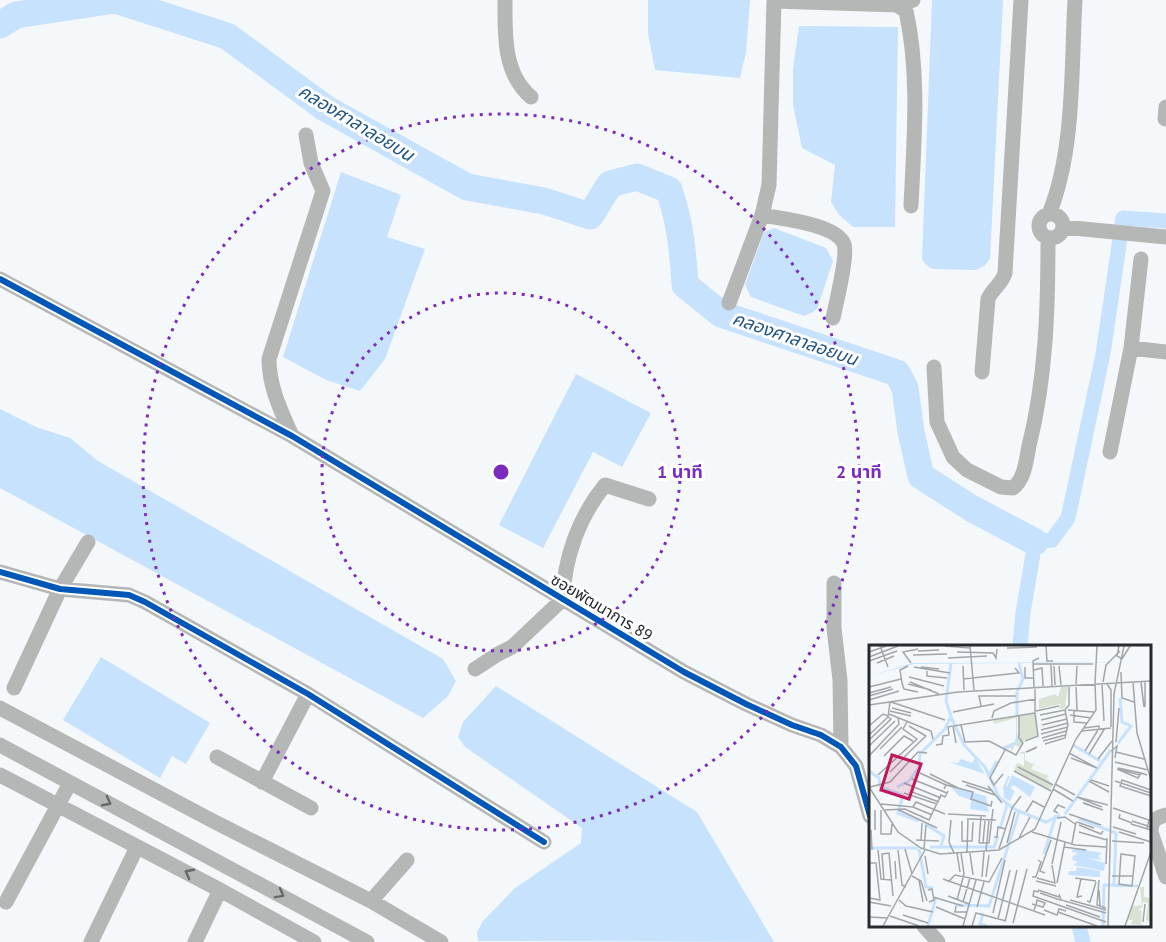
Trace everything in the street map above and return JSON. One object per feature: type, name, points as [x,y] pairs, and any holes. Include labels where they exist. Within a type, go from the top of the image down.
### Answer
[{"type":"street","points":[[505,0],[505,32],[511,68],[520,87],[531,97]]},
{"type":"street","points":[[729,303],[762,215],[769,185],[774,0],[897,4],[913,0]]},
{"type":"street","points":[[982,372],[988,299],[1005,273],[1021,0]]},
{"type":"street","points":[[1070,228],[1058,237],[1048,239],[1040,233],[1038,223],[1040,219],[1049,214],[1065,157],[1076,0]]},
{"type":"street","points":[[897,4],[906,11],[910,29],[915,103],[911,206]]},
{"type":"street","points":[[292,436],[276,398],[269,373],[269,359],[323,191],[311,163],[306,135]]},
{"type":"street","points":[[1049,214],[1059,217],[1070,228],[1166,237]]},
{"type":"street","points":[[762,215],[828,229],[840,237],[845,251],[833,318]]},
{"type":"street","points":[[934,367],[937,422],[952,457],[967,470],[1001,487],[1013,488],[1021,481],[1033,432],[1043,373],[1048,308],[1048,239]]},
{"type":"street","points":[[1110,453],[1131,348],[1141,259]]},
{"type":"street","name":"ซอยพัฒนาการ 89","points":[[0,279],[292,436],[684,672],[746,704],[792,725],[821,735],[841,747],[856,766],[869,812]]},
{"type":"street","points":[[1131,348],[1166,352]]},
{"type":"street","points":[[476,669],[512,647],[563,599],[568,558],[594,499],[605,485],[649,499]]},
{"type":"street","points":[[14,688],[60,589],[88,542]]},
{"type":"street","points":[[0,572],[60,589],[129,595],[145,602],[308,694],[544,842]]},
{"type":"street","points":[[834,583],[834,628],[840,680],[841,747]]},
{"type":"street","points":[[262,782],[308,694]]},
{"type":"street","points":[[0,708],[211,820],[371,901],[441,942]]},
{"type":"street","points":[[0,745],[367,942]]},
{"type":"street","points":[[217,757],[311,808]]},
{"type":"street","points":[[0,775],[220,890],[312,942]]},
{"type":"street","points":[[6,902],[70,783]]},
{"type":"street","points":[[1166,815],[1156,819],[1151,825],[1151,832],[1166,877]]},
{"type":"street","points":[[91,942],[137,847]]},
{"type":"street","points":[[371,901],[407,860]]},
{"type":"street","points":[[195,942],[220,890]]},
{"type":"street","points":[[925,927],[938,942]]},
{"type":"water","points":[[648,0],[750,0],[746,52],[740,78],[655,70],[648,33]]},
{"type":"water","points":[[932,0],[1003,0],[990,259],[976,270],[933,269],[922,259]]},
{"type":"water","points":[[799,26],[898,27],[895,227],[853,227],[839,215],[831,202],[835,165],[802,148],[793,105],[793,69]]},
{"type":"water","points":[[341,172],[401,195],[387,237],[425,249],[385,359],[360,391],[326,380],[283,357]]},
{"type":"water","points":[[774,228],[826,248],[833,261],[817,309],[804,316],[751,297],[745,285],[764,232]]},
{"type":"water","points":[[576,374],[651,413],[622,467],[593,452],[543,548],[499,525]]},
{"type":"water","points":[[0,409],[36,427],[70,438],[98,461],[443,659],[456,681],[448,696],[423,718],[0,488]]},
{"type":"water","points":[[101,657],[210,723],[186,764],[172,756],[160,778],[63,720]]},
{"type":"water","points":[[496,686],[697,812],[774,942],[478,941],[477,932],[483,921],[515,888],[581,843],[582,828],[465,747],[458,737],[463,722]]},
{"type":"waterway","name":"คลองศาลาลอยบน","points":[[115,0],[227,36],[325,108],[467,187],[544,201],[590,216],[610,184],[637,177],[669,190],[676,213],[685,285],[721,314],[897,373],[905,388],[911,432],[921,476],[971,508],[1035,542]]},
{"type":"waterway","name":"คลองศาลาลอยบน","points":[[0,25],[16,15],[115,0]]},
{"type":"waterway","points":[[1020,645],[1035,542],[1052,540],[1068,518],[1103,354],[1123,218],[1166,221]]},
{"type":"waterway","points":[[1079,927],[1083,942]]},
{"type":"cycle path","points":[[0,279],[292,436],[684,672],[746,704],[792,725],[821,735],[841,747],[856,766],[869,812]]},
{"type":"cycle path","points":[[0,572],[60,589],[129,595],[145,602],[308,694],[544,842]]}]
